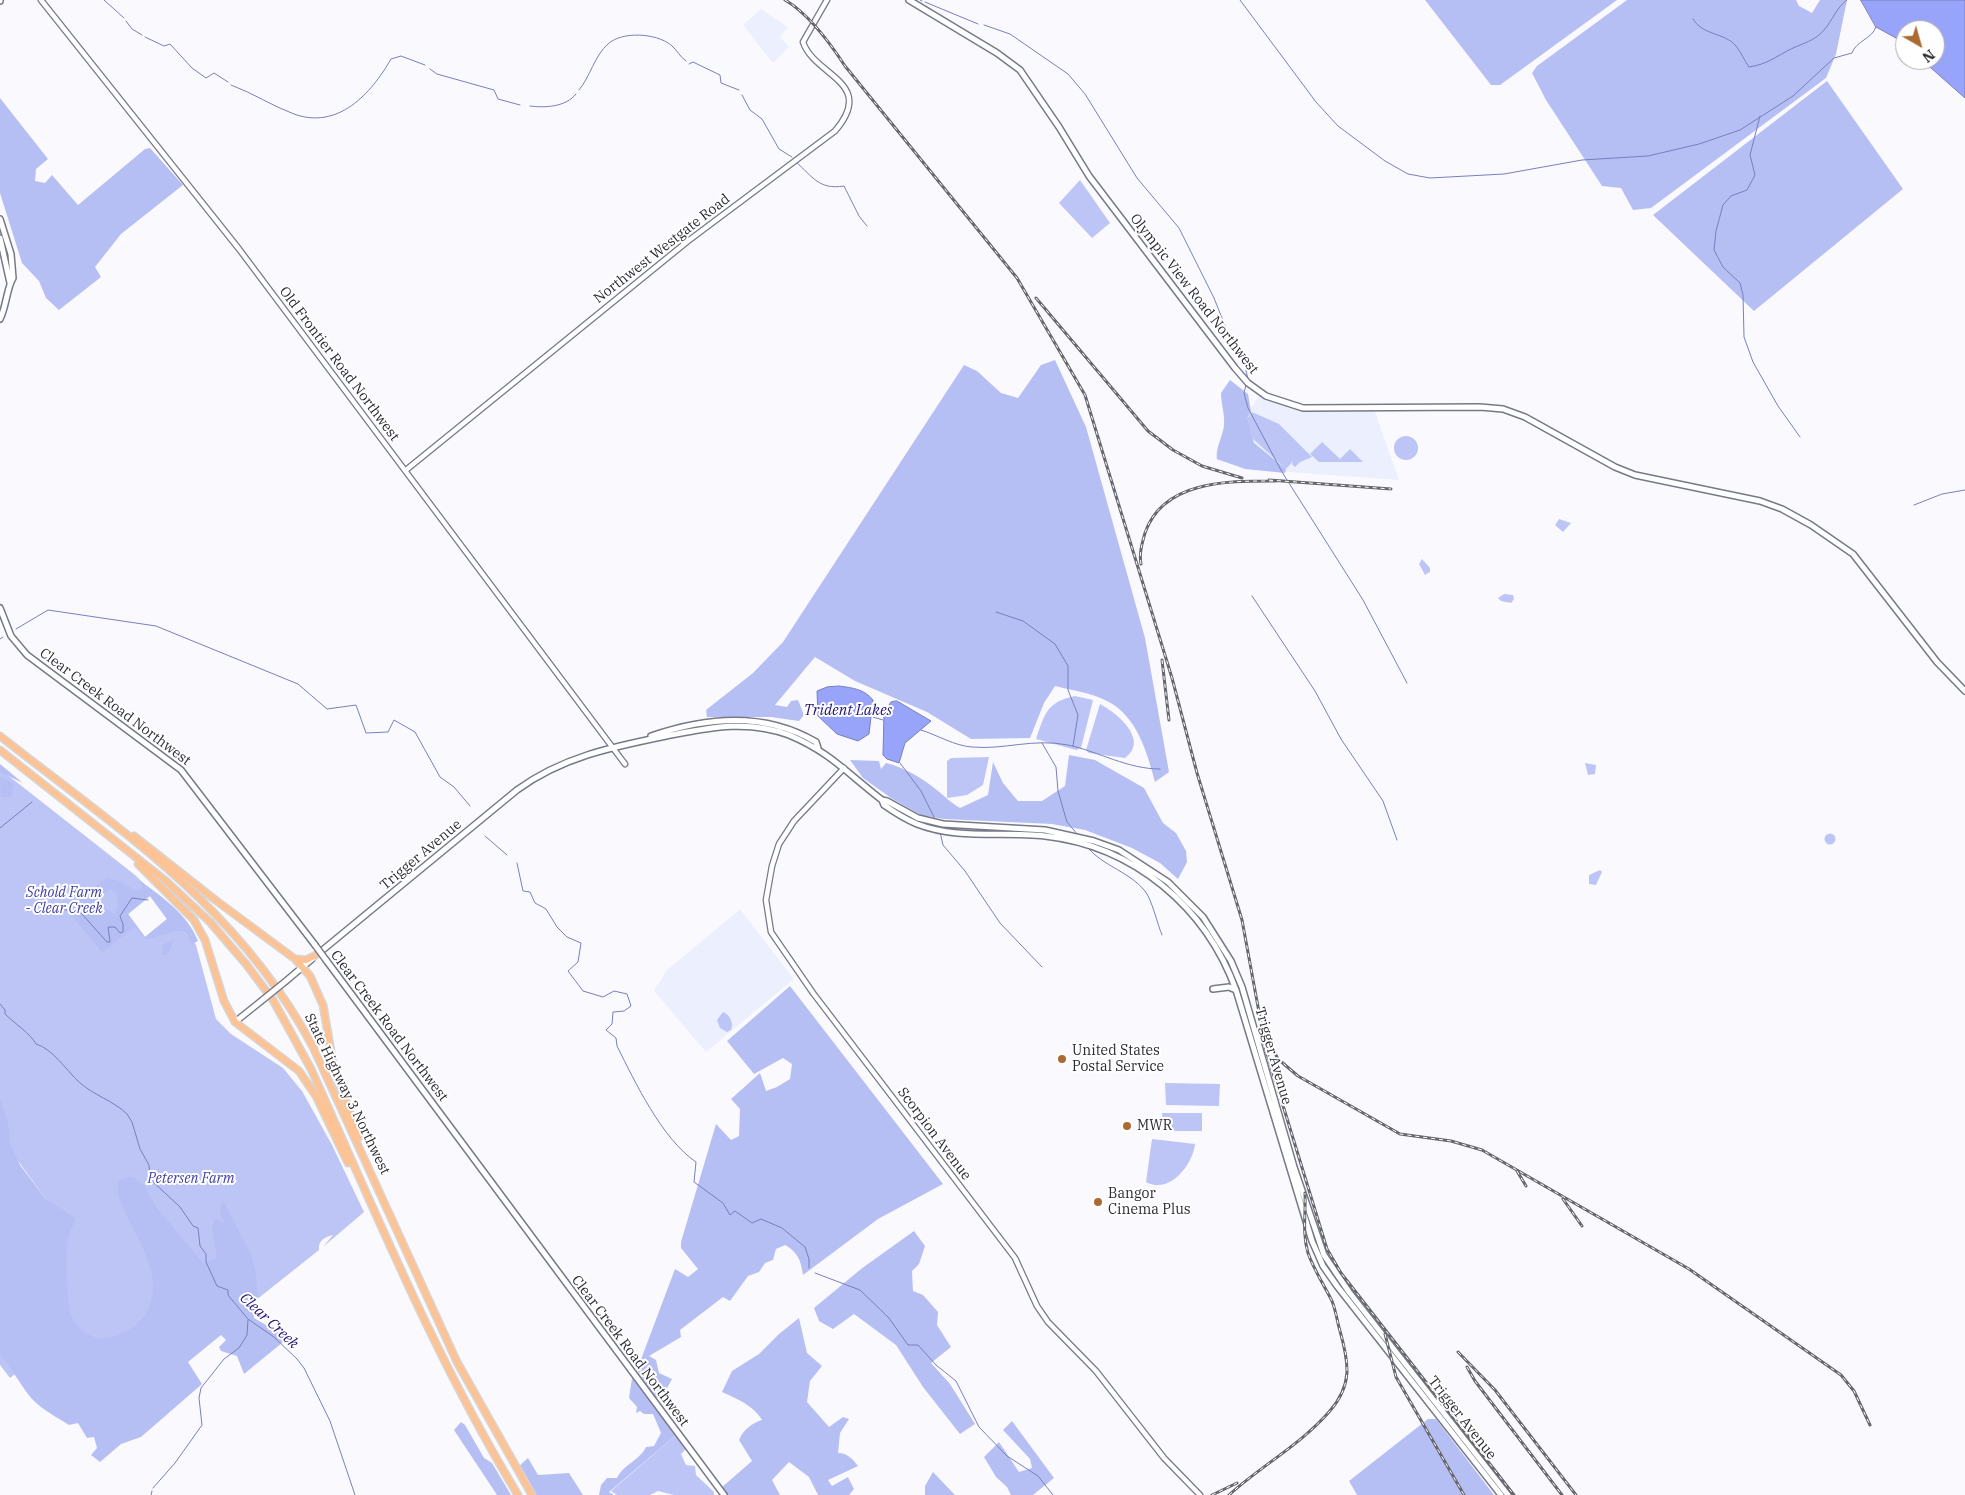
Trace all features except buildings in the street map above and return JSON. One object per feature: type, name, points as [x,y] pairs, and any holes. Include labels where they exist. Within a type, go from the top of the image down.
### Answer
[{"type":"highway","name":"State Highway 3 Northwest","points":[[0,736],[103,815],[193,889],[230,926],[265,970],[298,1020],[313,1047],[457,1362],[532,1495]]},
{"type":"highway","name":"State Highway 3 Northwest","points":[[0,750],[194,906],[221,934],[265,989],[300,1047],[456,1386],[518,1495]]},
{"type":"highway","points":[[103,815],[143,842],[218,902],[295,958],[310,976],[324,1010],[334,1069],[371,1174]]},
{"type":"highway","points":[[108,835],[166,890],[194,920],[205,940],[224,1001],[235,1022],[302,1075],[316,1096],[372,1205]]},
{"type":"highway","points":[[295,958],[306,960],[316,956]]},
{"type":"highway","points":[[310,976],[310,965],[316,956]]},
{"type":"main road","name":"Olympic View Road Northwest","points":[[909,0],[979,42],[1020,70],[1059,127],[1089,176],[1235,368],[1260,392],[1278,401],[1308,409],[1480,407],[1503,409],[1525,417],[1635,476],[1721,492],[1769,504],[1811,525],[1850,551],[1937,662],[1965,691]]},
{"type":"main road","points":[[0,219],[13,267],[14,278],[10,283]]},
{"type":"main road","points":[[0,238],[10,283],[7,302],[0,319]]},
{"type":"main road","name":"Clear Creek Road Northwest","points":[[0,608],[8,631],[28,655],[181,770],[326,960],[724,1495]]},
{"type":"main road","name":"Trigger Avenue","points":[[235,1022],[524,785],[565,762],[611,747],[704,722],[732,719],[769,723],[816,742],[818,748]]},
{"type":"main road","points":[[704,722],[706,729]]},
{"type":"main road","name":"Trigger Avenue","points":[[641,740],[731,725],[762,728],[783,733],[818,748],[882,800],[884,805],[907,819],[930,828],[969,834],[1053,837],[1093,846],[1119,857],[1153,877],[1182,902],[1210,937],[1225,964],[1236,990],[1287,1164],[1318,1256],[1337,1286],[1499,1494]]},
{"type":"main road","name":"Trigger Avenue","points":[[882,800],[918,818],[943,824],[1045,830],[1094,840],[1120,850],[1154,871],[1193,906],[1214,932],[1236,972],[1294,1167],[1324,1255],[1349,1292],[1508,1495]]},
{"type":"main road","points":[[1213,988],[1228,987],[1236,990]]},
{"type":"street","name":"Old Frontier Road Northwest","points":[[41,0],[239,249],[625,764]]},
{"type":"street","name":"Northwest Westgate Road","points":[[406,470],[688,241],[835,131],[848,107],[848,96],[836,76],[805,49],[804,38],[827,0]]},
{"type":"street","name":"Scorpion Avenue","points":[[844,768],[794,821],[779,844],[772,866],[766,900],[766,913],[773,937],[808,987],[1015,1258],[1037,1306],[1048,1322],[1096,1371],[1164,1458],[1200,1495]]},
{"type":"shaded area","points":[[1425,0],[1617,0],[1500,85],[1491,85]]},
{"type":"shaded area","points":[[1627,0],[1796,0],[1799,6],[1812,13],[1820,0],[1847,0],[1836,54],[1826,78],[1651,208],[1633,210],[1621,188],[1602,186],[1546,100],[1532,73],[1537,66]]},
{"type":"shaded area","points":[[761,9],[788,27],[780,37],[789,47],[773,63],[743,25]]},
{"type":"shaded area","points":[[1827,81],[1903,189],[1754,311],[1653,215]]},
{"type":"shaded area","points":[[0,98],[48,159],[36,169],[35,181],[45,183],[52,175],[78,205],[145,149],[150,148],[183,185],[121,234],[95,267],[101,277],[59,310],[46,298],[39,281],[22,263],[0,193]]},
{"type":"shaded area","points":[[1055,360],[1086,427],[1145,638],[1169,772],[1155,782],[1144,747],[1133,725],[1117,708],[1095,696],[1055,686],[1044,703],[1030,738],[971,739],[927,712],[855,681],[815,657],[775,705],[787,707],[791,701],[798,700],[804,715],[799,721],[771,717],[707,717],[706,710],[753,673],[783,642],[964,365],[977,371],[1001,393],[1018,398],[1041,365]]},
{"type":"shaded area","points":[[1230,380],[1248,394],[1251,411],[1247,419],[1254,443],[1286,469],[1285,473],[1245,469],[1217,459],[1217,451],[1224,425],[1221,393]]},
{"type":"shaded area","points":[[1261,393],[1295,407],[1374,409],[1399,480],[1260,470],[1215,460]]},
{"type":"shaded area","points":[[1069,755],[1095,760],[1144,788],[1163,823],[1176,833],[1186,851],[1187,862],[1178,879],[1160,863],[1132,848],[1085,830],[1052,824],[944,819],[921,815],[891,798],[863,778],[850,760],[879,761],[881,769],[886,763],[914,774],[960,808],[988,795],[993,762],[1003,783],[1018,801],[1042,801],[1065,786]]},
{"type":"shaded area","points":[[0,764],[23,783],[0,772]]},
{"type":"shaded area","points":[[0,776],[14,784],[11,797],[1,797]]},
{"type":"shaded area","points":[[107,878],[119,881],[137,891],[142,887],[140,881],[174,907],[188,923],[198,941],[192,944],[186,932],[180,931],[145,939],[135,927],[102,952],[65,908]],"holes":[[[110,889],[116,893],[118,903],[115,915],[102,906],[101,896]],[[150,896],[167,919],[145,937],[128,914]]]},
{"type":"shaded area","points":[[740,909],[794,979],[706,1052],[654,991],[667,970]]},
{"type":"shaded area","points":[[174,939],[168,955],[162,955],[163,945]]},
{"type":"shaded area","points":[[790,986],[943,1184],[878,1219],[803,1275],[800,1261],[793,1251],[785,1245],[776,1249],[773,1260],[765,1263],[759,1272],[748,1276],[730,1301],[723,1297],[680,1330],[681,1337],[649,1356],[656,1360],[659,1373],[672,1379],[666,1390],[656,1399],[637,1370],[675,1269],[688,1277],[698,1269],[681,1248],[681,1242],[716,1124],[731,1140],[739,1136],[740,1109],[731,1099],[760,1073],[766,1091],[790,1079],[792,1064],[783,1058],[754,1074],[727,1041]]},
{"type":"shaded area","points":[[0,1098],[8,1122],[10,1143],[20,1165],[45,1198],[75,1218],[67,1243],[67,1282],[71,1313],[81,1329],[99,1338],[105,1339],[115,1336],[137,1323],[145,1315],[150,1305],[153,1288],[151,1270],[118,1192],[119,1180],[127,1177],[134,1178],[144,1186],[157,1208],[203,1263],[217,1258],[212,1227],[215,1219],[224,1223],[220,1211],[222,1199],[251,1254],[255,1269],[258,1297],[255,1304],[254,1318],[288,1338],[244,1374],[237,1356],[221,1351],[219,1347],[226,1340],[221,1335],[188,1362],[202,1384],[141,1437],[121,1444],[100,1462],[91,1455],[97,1448],[94,1437],[87,1438],[78,1423],[69,1425],[36,1403],[0,1355]]},
{"type":"shaded area","points":[[914,1231],[925,1246],[919,1264],[912,1271],[913,1291],[923,1295],[938,1312],[937,1325],[951,1347],[931,1363],[950,1384],[975,1424],[960,1434],[923,1387],[896,1345],[854,1314],[833,1329],[819,1321],[814,1308],[861,1269]]},
{"type":"shaded area","points":[[799,1318],[807,1353],[822,1366],[810,1381],[807,1402],[829,1427],[843,1417],[849,1419],[840,1433],[838,1453],[849,1457],[858,1466],[828,1480],[832,1486],[848,1477],[854,1489],[849,1495],[818,1495],[809,1477],[789,1462],[772,1480],[780,1495],[727,1495],[721,1488],[752,1461],[739,1440],[748,1427],[762,1420],[749,1406],[722,1392],[732,1371],[759,1354]]},
{"type":"shaded area","points":[[632,1378],[676,1435],[609,1492],[614,1495],[599,1495],[601,1485],[607,1478],[617,1478],[646,1447],[654,1446],[661,1433],[653,1414],[644,1414],[640,1411],[636,1413],[637,1407],[629,1398]]},
{"type":"shaded area","points":[[1428,1419],[1436,1419],[1494,1495],[1357,1495],[1349,1481]]},
{"type":"shaded area","points":[[1012,1421],[1054,1478],[1033,1495],[1011,1495],[1007,1487],[996,1477],[984,1457],[999,1442],[1019,1472],[1032,1468],[1030,1459],[1003,1430]]},
{"type":"shaded area","points":[[461,1422],[465,1425],[484,1458],[492,1463],[511,1495],[497,1495],[454,1430]]},
{"type":"shaded area","points":[[528,1458],[538,1475],[569,1473],[583,1495],[536,1495],[518,1467]]},
{"type":"shaded area","points":[[933,1472],[955,1495],[925,1495],[925,1486]]},
{"type":"green space","points":[[1080,180],[1110,223],[1092,238],[1059,203]]},
{"type":"green space","points":[[1252,412],[1279,424],[1312,457],[1300,462],[1295,467],[1292,464],[1293,461],[1286,469],[1241,428]]},
{"type":"green space","points":[[1406,436],[1415,439],[1418,448],[1415,457],[1406,460],[1397,457],[1394,448],[1397,439]]},
{"type":"green space","points":[[1322,442],[1340,459],[1350,449],[1363,462],[1319,462],[1310,454]]},
{"type":"green space","points":[[1559,519],[1571,523],[1563,532],[1555,525]]},
{"type":"green space","points":[[1422,559],[1430,568],[1430,572],[1425,575],[1419,564]]},
{"type":"green space","points":[[1504,594],[1513,595],[1514,599],[1511,603],[1501,601],[1498,598]]},
{"type":"green space","points":[[1075,696],[1093,700],[1081,748],[1076,750],[1036,739],[1048,710],[1058,702]]},
{"type":"green space","points":[[1100,704],[1122,720],[1133,735],[1132,751],[1125,758],[1089,753],[1086,750]]},
{"type":"green space","points":[[989,757],[983,785],[967,795],[947,798],[947,761],[951,758]]},
{"type":"green space","points":[[1585,763],[1596,765],[1595,774],[1588,775]]},
{"type":"green space","name":"Petersen Farm","points":[[0,769],[135,875],[174,913],[196,945],[216,1019],[231,1034],[283,1068],[302,1091],[332,1145],[364,1212],[323,1247],[333,1235],[323,1240],[319,1250],[100,1424],[46,1350],[10,1378],[0,1365],[0,1269],[49,1201],[0,1136]],"holes":[[[150,896],[167,919],[145,937],[128,914]]]},
{"type":"green space","points":[[1828,834],[1832,834],[1835,839],[1834,843],[1828,844],[1825,841],[1825,837]]},
{"type":"green space","points":[[1600,870],[1602,872],[1596,885],[1589,884],[1589,875]]},
{"type":"green space","points":[[723,1012],[728,1015],[732,1022],[731,1030],[727,1032],[720,1028],[717,1020]]},
{"type":"green space","points":[[1165,1083],[1220,1084],[1219,1106],[1166,1105]]},
{"type":"green space","points":[[1162,1113],[1202,1113],[1202,1131],[1163,1131]]},
{"type":"green space","points":[[1152,1139],[1195,1144],[1190,1160],[1185,1168],[1172,1181],[1164,1184],[1155,1185],[1146,1182]]},
{"type":"green space","points":[[676,1435],[686,1449],[681,1454],[686,1465],[695,1466],[696,1475],[714,1492],[714,1495],[674,1495],[658,1491],[650,1495],[617,1495],[611,1491]]},
{"type":"water","points":[[1861,0],[1965,0],[1965,98],[1933,70],[1945,70],[1945,20],[1895,20],[1895,37],[1876,27]]},
{"type":"water","name":"Trident Lakes","points":[[839,686],[862,691],[873,700],[869,734],[858,741],[837,734],[818,716],[817,691],[827,687]]},
{"type":"water","name":"Trident Lakes","points":[[897,701],[931,721],[905,743],[899,763],[887,759],[883,755],[884,713],[891,702]]},
{"type":"waterway","points":[[104,0],[124,18]]},
{"type":"waterway","points":[[1240,0],[1316,102],[1338,126],[1385,161],[1408,174],[1430,178],[1504,174],[1582,160],[1648,156],[1699,144],[1740,130],[1793,96],[1834,58],[1852,53],[1876,27]]},
{"type":"waterway","points":[[1693,19],[1702,28],[1731,42],[1738,48],[1749,67],[1766,62],[1817,37],[1847,0]]},
{"type":"waterway","points":[[925,2],[978,24]]},
{"type":"waterway","points":[[126,21],[132,29],[142,35]]},
{"type":"waterway","points":[[984,25],[1010,34],[1068,74],[1085,94],[1137,178],[1179,228],[1214,298],[1228,333],[1243,359],[1248,379]]},
{"type":"waterway","points":[[579,90],[603,49],[614,40],[622,37],[639,35],[657,38],[671,45],[686,61]]},
{"type":"waterway","points":[[145,37],[164,46],[170,44],[192,68],[206,78],[214,73],[228,82]]},
{"type":"waterway","points":[[231,85],[294,114],[310,118],[325,117],[339,113],[352,106],[374,85],[391,59],[401,56],[425,65]]},
{"type":"waterway","points":[[689,64],[693,62],[720,75],[721,83],[739,90]]},
{"type":"waterway","points":[[430,69],[437,74],[494,90],[498,99],[520,105]]},
{"type":"waterway","points":[[530,106],[549,107],[561,104],[567,102],[576,94]]},
{"type":"waterway","points":[[742,95],[750,110],[762,119],[779,149],[792,157]]},
{"type":"waterway","points":[[1760,116],[1750,155],[1755,175],[1747,190],[1731,196],[1723,205],[1716,231],[1714,250],[1723,267],[1740,283],[1743,295],[1744,337],[1753,362],[1778,406],[1800,437]]},
{"type":"waterway","points":[[796,162],[822,184],[835,187],[844,186],[859,216],[867,226]]},
{"type":"waterway","points":[[1246,385],[1244,393],[1248,408],[1282,472],[1363,600],[1407,683]]},
{"type":"waterway","points":[[1914,505],[1942,494],[1965,490]]},
{"type":"waterway","points":[[1252,596],[1315,691],[1341,739],[1383,801],[1397,840]]},
{"type":"waterway","points":[[16,629],[48,610],[156,626],[298,684],[327,709],[356,705],[366,733],[388,732],[394,720],[415,732],[440,777],[454,787],[470,806]]},
{"type":"waterway","points":[[996,612],[1023,621],[1055,644],[1068,666],[1068,690],[1078,715],[1073,746]]},
{"type":"waterway","points":[[873,717],[883,720]]},
{"type":"waterway","points":[[921,730],[972,747],[996,747],[1031,743],[1068,745],[1136,766],[1160,769]]},
{"type":"waterway","points":[[1042,743],[1056,767],[1058,791],[1067,822],[1078,835]]},
{"type":"waterway","points":[[900,763],[921,791],[936,821]]},
{"type":"waterway","points":[[0,828],[32,802]]},
{"type":"waterway","points":[[940,832],[943,845],[965,871],[1000,923],[1042,967]]},
{"type":"waterway","points":[[485,836],[507,855]]},
{"type":"waterway","points":[[1088,848],[1101,860],[1139,884],[1145,891],[1162,935]]},
{"type":"waterway","points":[[517,863],[523,891],[530,892],[535,903],[546,909],[557,927],[567,937],[581,943],[578,962],[568,971],[583,991],[603,997],[614,991],[627,994],[631,1006],[624,1011],[613,1012],[612,1024],[606,1030],[616,1038],[617,1046],[650,1109],[672,1139],[696,1162],[694,1182],[723,1203],[730,1215],[735,1211],[752,1223],[761,1219],[782,1228],[805,1247],[809,1259],[809,1268]]},
{"type":"waterway","points":[[58,907],[81,913],[107,942],[110,942],[108,927],[115,927],[120,933],[123,932],[120,916],[132,898],[148,900]]},
{"type":"waterway","name":"Clear Creek","points":[[0,1004],[5,1010],[5,1014],[26,1032],[36,1044],[54,1055],[79,1082],[127,1114],[132,1122],[140,1149],[149,1165],[150,1179],[180,1207],[193,1226],[198,1228],[200,1246],[206,1254],[206,1262],[217,1286],[228,1290],[228,1295],[248,1319],[274,1337],[304,1368],[330,1421],[355,1495]]},
{"type":"waterway","points":[[815,1273],[860,1290],[889,1318],[908,1345],[918,1345],[936,1365],[956,1381],[979,1427],[1007,1456],[1038,1476],[1053,1495]]},
{"type":"waterway","points":[[153,1488],[175,1463],[202,1425],[199,1398],[201,1388],[224,1359],[239,1348],[247,1335],[248,1320]]},
{"type":"waterway","points":[[151,1495],[152,1491]]},
{"type":"railway","points":[[785,0],[802,13],[818,30],[1017,278],[1085,395],[1172,678],[1197,773],[1242,920],[1266,1050],[1327,1249],[1341,1273],[1514,1495]]},
{"type":"railway","points":[[1036,298],[1148,431],[1173,450],[1202,466],[1242,478]]},
{"type":"railway","points":[[1269,480],[1391,489]]},
{"type":"railway","points":[[1141,564],[1141,552],[1145,533],[1154,516],[1166,503],[1182,493],[1218,483],[1275,481]]},
{"type":"railway","points":[[1162,660],[1169,720]]},
{"type":"railway","points":[[1270,1044],[1278,1059],[1298,1076],[1400,1134],[1451,1141],[1482,1150],[1689,1269],[1841,1375],[1854,1391],[1870,1425]]},
{"type":"railway","points":[[1517,1171],[1526,1186]]},
{"type":"railway","points":[[1229,1495],[1318,1424],[1337,1402],[1345,1383],[1347,1364],[1335,1308],[1313,1265],[1306,1246],[1305,1193]]},
{"type":"railway","points":[[1563,1199],[1582,1226]]},
{"type":"railway","points":[[1385,1334],[1396,1377],[1464,1495]]},
{"type":"railway","points":[[1458,1352],[1495,1390],[1576,1495]]},
{"type":"railway","points":[[1467,1367],[1475,1381],[1562,1495]]},
{"type":"railway","points":[[1212,1495],[1237,1483]]},
{"type":"place","name":"United States Postal Service","points":[[1062,1059]]},
{"type":"place","name":"MWR","points":[[1127,1126]]},
{"type":"place","name":"Bangor Cinema Plus","points":[[1098,1202]]},
{"type":"park label","name":"Schold Farm - Clear Creek","points":[[64,902]]}]
